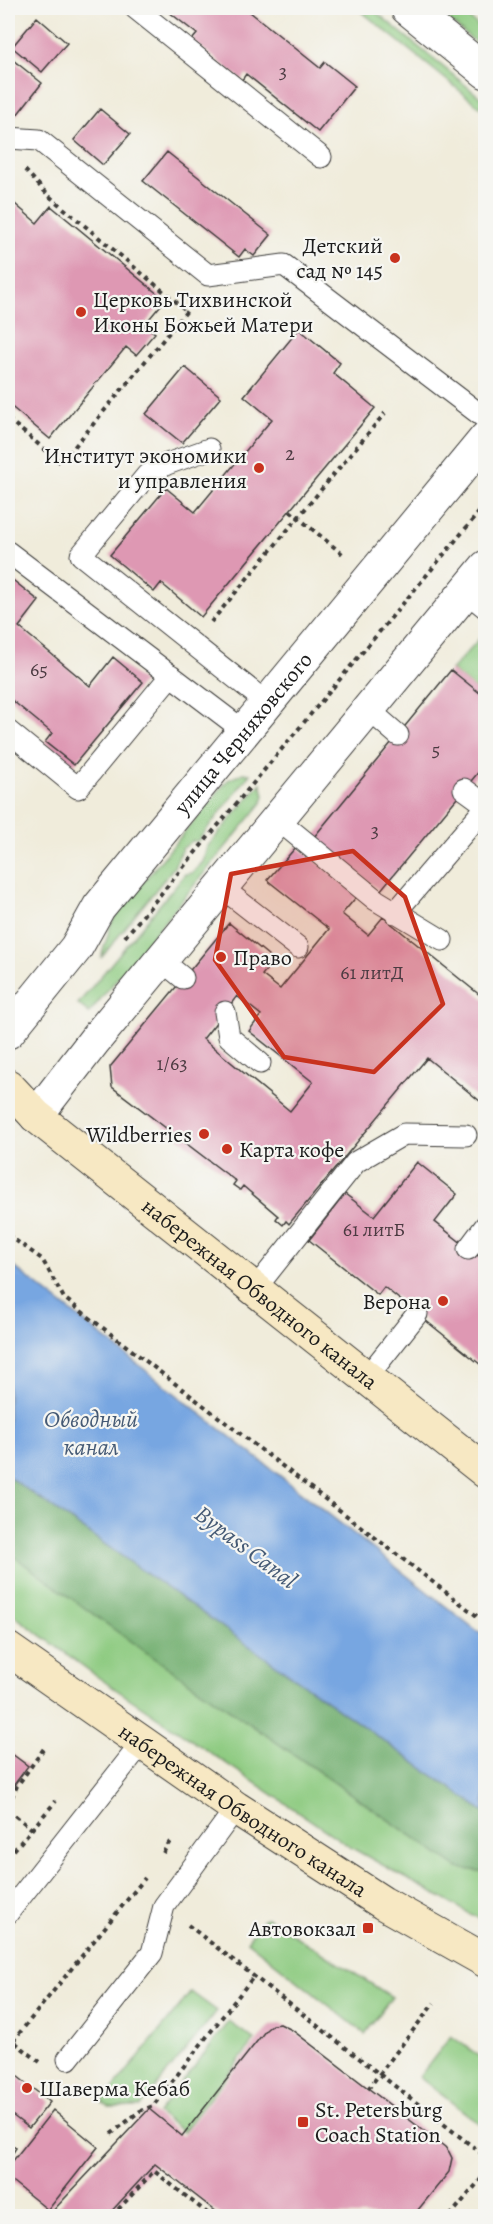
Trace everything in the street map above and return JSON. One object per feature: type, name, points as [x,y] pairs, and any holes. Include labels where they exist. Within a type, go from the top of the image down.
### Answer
[{"type":"main road","name":"набережная Обводного канала","points":[[8,1086],[22,1119],[255,1289],[486,1472]]},
{"type":"main road","name":"набережная Обводного канала","points":[[8,1649],[141,1744],[236,1808],[382,1903],[486,1961]]},
{"type":"street","points":[[407,8],[486,72]]},
{"type":"street","name":"улица Черняховского","points":[[8,1032],[76,948],[99,907],[486,438]]},
{"type":"street","points":[[22,1119],[94,1041],[172,969],[221,886],[368,709],[479,588]]},
{"type":"lane","points":[[135,8],[321,157]]},
{"type":"lane","points":[[8,138],[39,140],[208,275],[284,265],[486,419]]},
{"type":"lane","points":[[209,448],[167,464],[147,475],[81,555],[267,702]]},
{"type":"lane","points":[[8,552],[244,731]]},
{"type":"lane","points":[[8,731],[78,788],[171,675]]},
{"type":"lane","points":[[368,709],[398,735]]},
{"type":"lane","points":[[395,912],[486,806],[464,789]]},
{"type":"lane","points":[[277,819],[376,900],[442,940]]},
{"type":"lane","points":[[221,886],[297,947]]},
{"type":"lane","points":[[225,1012],[229,1037],[261,1063]]},
{"type":"lane","points":[[255,1289],[356,1162],[404,1134],[466,1135]]},
{"type":"lane","points":[[468,1249],[486,1224]]},
{"type":"lane","points":[[368,1377],[417,1314]]},
{"type":"lane","points":[[8,1913],[141,1744]]},
{"type":"lane","points":[[68,2059],[152,1953],[164,1906],[236,1808]]},
{"type":"path","points":[[21,165],[49,196],[187,311]]},
{"type":"path","points":[[8,419],[61,463],[204,291],[208,275]]},
{"type":"path","points":[[193,644],[385,413]]},
{"type":"path","points":[[122,941],[486,504]]},
{"type":"path","points":[[290,511],[345,557]]},
{"type":"path","points":[[8,1235],[42,1259],[64,1298],[486,1623]]},
{"type":"path","points":[[32,1829],[8,1808],[17,1786],[45,1747]]},
{"type":"path","points":[[8,1857],[57,1800]]},
{"type":"path","points":[[158,1861],[172,1838]]},
{"type":"path","points":[[13,2041],[152,1870]]},
{"type":"path","points":[[183,1921],[486,2157]]},
{"type":"path","points":[[111,2134],[140,2111],[153,2106],[254,1976]]},
{"type":"path","points":[[368,2089],[434,2003]]},
{"type":"path","points":[[112,2217],[154,2172],[211,2217]]},
{"type":"path","points":[[450,2217],[486,2173]]},
{"type":"highlighted area","points":[[353,851],[405,897],[443,1004],[374,1072],[284,1057],[215,960],[231,874]]},
{"type":"green space","points":[[357,8],[371,8],[485,101],[485,111]]},
{"type":"green space","points":[[434,8],[457,8],[485,31],[485,50]]},
{"type":"green space","points":[[479,639],[485,645],[485,698],[451,670]]},
{"type":"green space","points":[[243,773],[250,774],[198,841],[192,841],[182,849],[174,867],[101,958],[111,924],[118,912],[228,780]]},
{"type":"green space","points":[[261,783],[264,795],[262,803],[89,1013],[78,1004],[185,874],[192,873],[203,862],[207,847]]},
{"type":"green space","points":[[8,1476],[485,1812],[485,1922],[352,1848],[102,1680],[8,1611]]},
{"type":"green space","points":[[8,1476],[485,1812],[485,1872],[458,1868],[130,1641],[8,1552]]},
{"type":"green space","points":[[267,1918],[392,1997],[365,2034],[247,1941],[263,1919]]},
{"type":"green space","points":[[191,1992],[217,2011],[140,2107],[109,2107],[102,2102]]},
{"type":"green space","points":[[229,2022],[255,2040],[183,2132],[158,2113]]},
{"type":"green space","points":[[451,2036],[485,2060],[485,2128],[419,2077]]},
{"type":"water","name":"Обводный канал","points":[[8,1262],[485,1637],[485,1812],[8,1476]]},
{"type":"building","points":[[164,8],[245,8],[320,68],[325,62],[355,86],[318,132],[246,74],[242,80],[192,40],[197,34]]},
{"type":"building","points":[[474,8],[486,8],[486,17]]},
{"type":"building","points":[[37,17],[67,43],[42,72],[12,47]]},
{"type":"building","points":[[8,56],[42,83],[17,115],[8,108]]},
{"type":"building","points":[[100,109],[130,134],[103,165],[74,140]]},
{"type":"building","points":[[167,152],[271,235],[254,256],[245,249],[239,257],[143,181]]},
{"type":"building","name":"Церковь Тихвинской Иконы Божьей Матери","points":[[8,198],[37,223],[51,206],[165,300],[144,325],[155,333],[136,355],[126,347],[50,439],[8,404]]},
{"type":"building","points":[[299,329],[340,363],[333,373],[375,408],[201,617],[161,583],[154,592],[110,555],[166,488],[195,512],[272,419],[244,396]]},
{"type":"building","points":[[185,367],[221,397],[182,443],[146,414]]},
{"type":"building","points":[[9,577],[39,601],[19,627],[90,686],[113,657],[143,682],[74,765],[45,742],[52,733],[8,697]]},
{"type":"building","points":[[451,670],[486,698],[486,763],[380,891],[314,837]]},
{"type":"building","points":[[297,846],[358,895],[342,914],[368,935],[383,917],[486,1000],[486,1106],[427,1058],[289,1224],[286,1221],[283,1225],[276,1219],[278,1216],[243,1186],[240,1190],[233,1185],[236,1181],[112,1087],[110,1067],[229,923],[274,960],[262,975],[280,989],[329,929],[267,880]],"holes":[[[237,996],[261,1015],[249,1031],[313,1082],[290,1111],[203,1039]]]},
{"type":"building","points":[[417,1162],[457,1194],[435,1222],[486,1262],[486,1369],[384,1287],[378,1295],[309,1240],[345,1194],[374,1216]]},
{"type":"building","points":[[8,1751],[28,1766],[8,1793]]},
{"type":"building","name":"St. Petersburg Coach Station","points":[[280,2024],[292,2030],[449,2152],[452,2158],[449,2172],[413,2216],[222,2216],[155,2164],[107,2216],[48,2216],[149,2109],[182,2136],[266,2030],[272,2025]]},
{"type":"building","points":[[8,2069],[50,2102],[29,2128],[8,2112]]},
{"type":"building","points":[[53,2110],[98,2147],[48,2210],[8,2178],[8,2167]]},
{"type":"building","points":[[8,2143],[16,2148],[8,2160]]},
{"type":"place","name":"Детский сад № 145","points":[[395,258]]},
{"type":"place","name":"Церковь Тихвинской Иконы Божьей Матери","points":[[81,312]]},
{"type":"place","name":"Институт экономики и управления","points":[[259,468]]},
{"type":"place","name":"Право","points":[[221,957]]},
{"type":"place","name":"Wildberries","points":[[204,1134]]},
{"type":"place","name":"Карта кофе","points":[[227,1149]]},
{"type":"place","name":"Верона","points":[[443,1301]]},
{"type":"place","name":"Автовокзал","points":[[368,1928]]},
{"type":"place","name":"Шаверма Кебаб","points":[[27,2088]]},
{"type":"place","name":"St. Petersburg Coach Station","points":[[303,2122]]},
{"type":"water label","name":"Bypass Canal","points":[[246,1547]]}]
